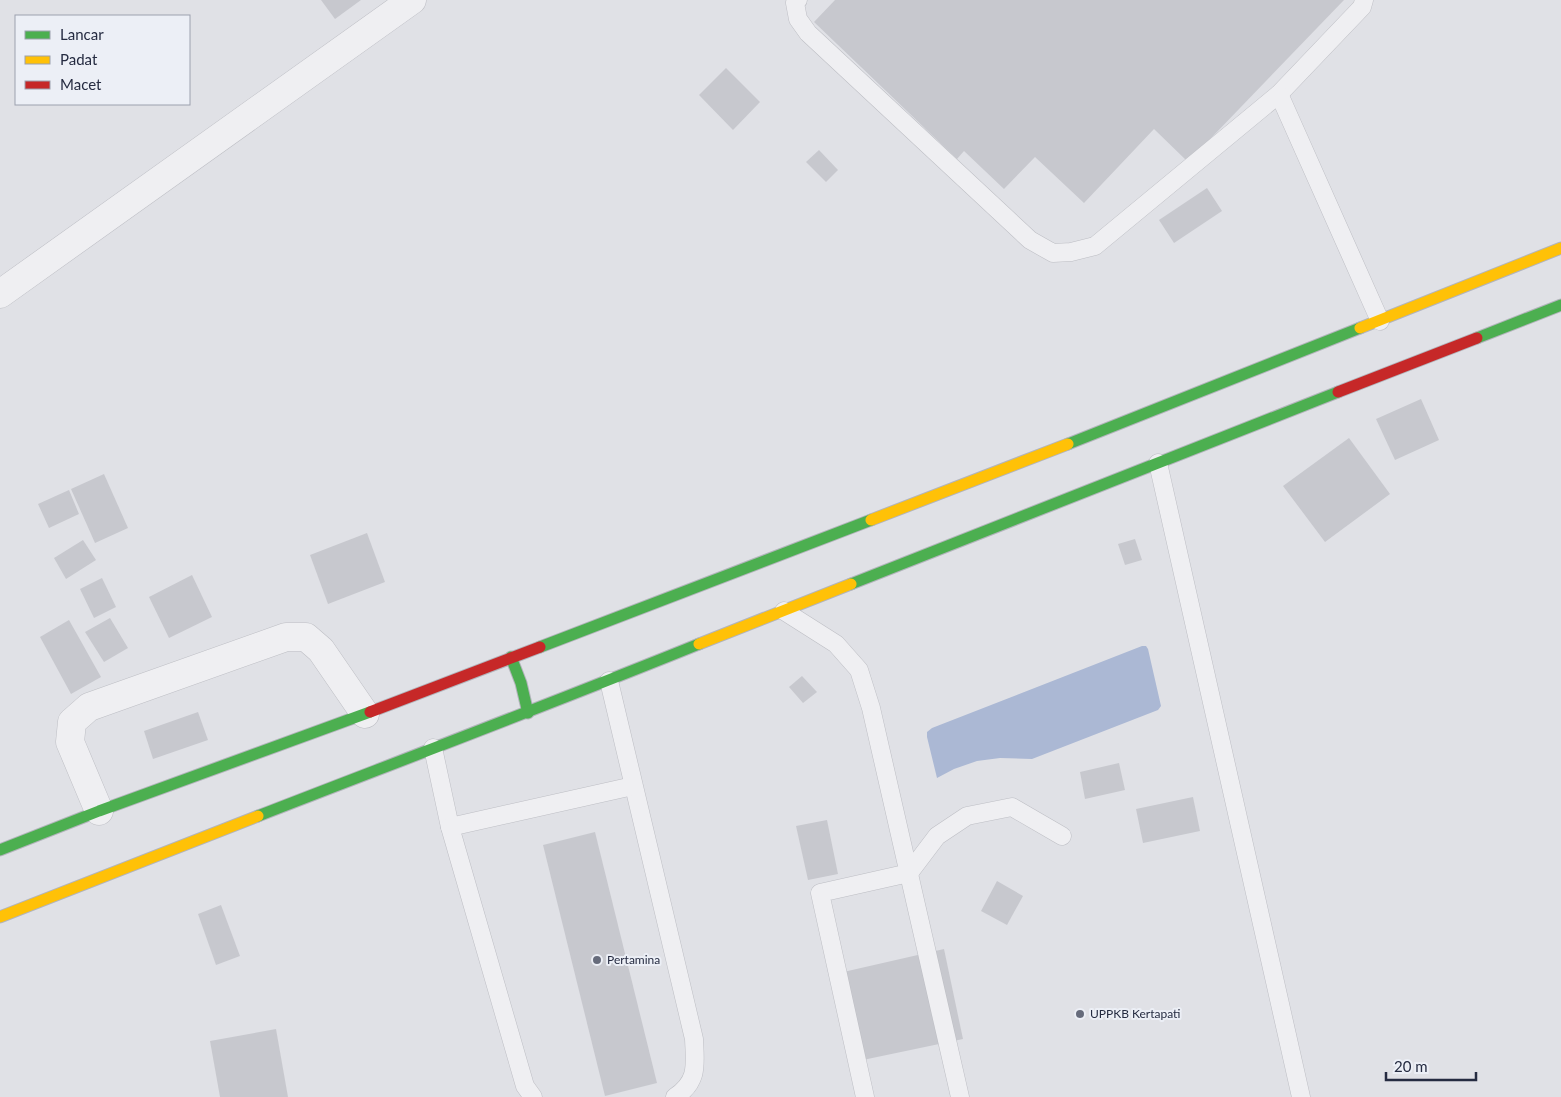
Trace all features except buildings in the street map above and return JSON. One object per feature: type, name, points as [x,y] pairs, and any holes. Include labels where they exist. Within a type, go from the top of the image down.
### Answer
[{"type":"highway","points":[[0,850],[99,811],[365,714],[1129,422],[1561,248]]},
{"type":"highway","points":[[0,917],[433,748],[528,713],[1561,305]]},
{"type":"highway","points":[[511,657],[521,683],[528,713]]},
{"type":"street","points":[[0,294],[412,0]]},
{"type":"street","points":[[99,811],[70,742],[72,722],[89,707],[286,637],[306,637],[321,650],[365,714]]},
{"type":"lane","points":[[798,0],[795,3],[798,19],[808,33],[1030,240],[1053,253],[1071,252],[1095,246],[1279,94],[1362,7],[1364,0]]},
{"type":"lane","points":[[1279,94],[1380,321]]},
{"type":"lane","points":[[1158,463],[1301,1097]]},
{"type":"lane","points":[[784,611],[836,644],[859,670],[871,708],[960,1097]]},
{"type":"lane","points":[[609,681],[694,1039],[696,1069],[686,1090],[675,1097]]},
{"type":"lane","points":[[433,748],[450,827],[525,1086],[533,1097]]},
{"type":"lane","points":[[450,827],[633,786]]},
{"type":"lane","points":[[865,1097],[820,893],[909,873],[937,836],[967,816],[1012,807],[1062,836]]},
{"type":"water","points":[[1146,646],[1148,649],[1161,706],[1158,710],[1032,759],[1000,758],[977,761],[954,769],[937,778],[927,737],[927,732],[932,728]]},
{"type":"traffic: fast","points":[[1477,338],[1561,305]]},
{"type":"traffic: fast","points":[[1068,444],[1360,328]]},
{"type":"traffic: fast","points":[[851,584],[1338,392]]},
{"type":"traffic: fast","points":[[540,647],[871,520]]},
{"type":"traffic: fast","points":[[258,816],[699,644]]},
{"type":"traffic: fast","points":[[511,657],[521,683],[528,713]]},
{"type":"traffic: fast","points":[[0,850],[99,811],[370,712]]},
{"type":"traffic: slow","points":[[1360,328],[1561,248]]},
{"type":"traffic: slow","points":[[871,520],[1068,444]]},
{"type":"traffic: slow","points":[[699,644],[851,584]]},
{"type":"traffic: slow","points":[[0,917],[258,816]]},
{"type":"traffic: jam","points":[[1338,392],[1477,338]]},
{"type":"traffic: jam","points":[[370,712],[540,647]]},
{"type":"place","name":"Pertamina","points":[[597,960]]},
{"type":"place","name":"UPPKB Kertapati","points":[[1080,1014]]}]
